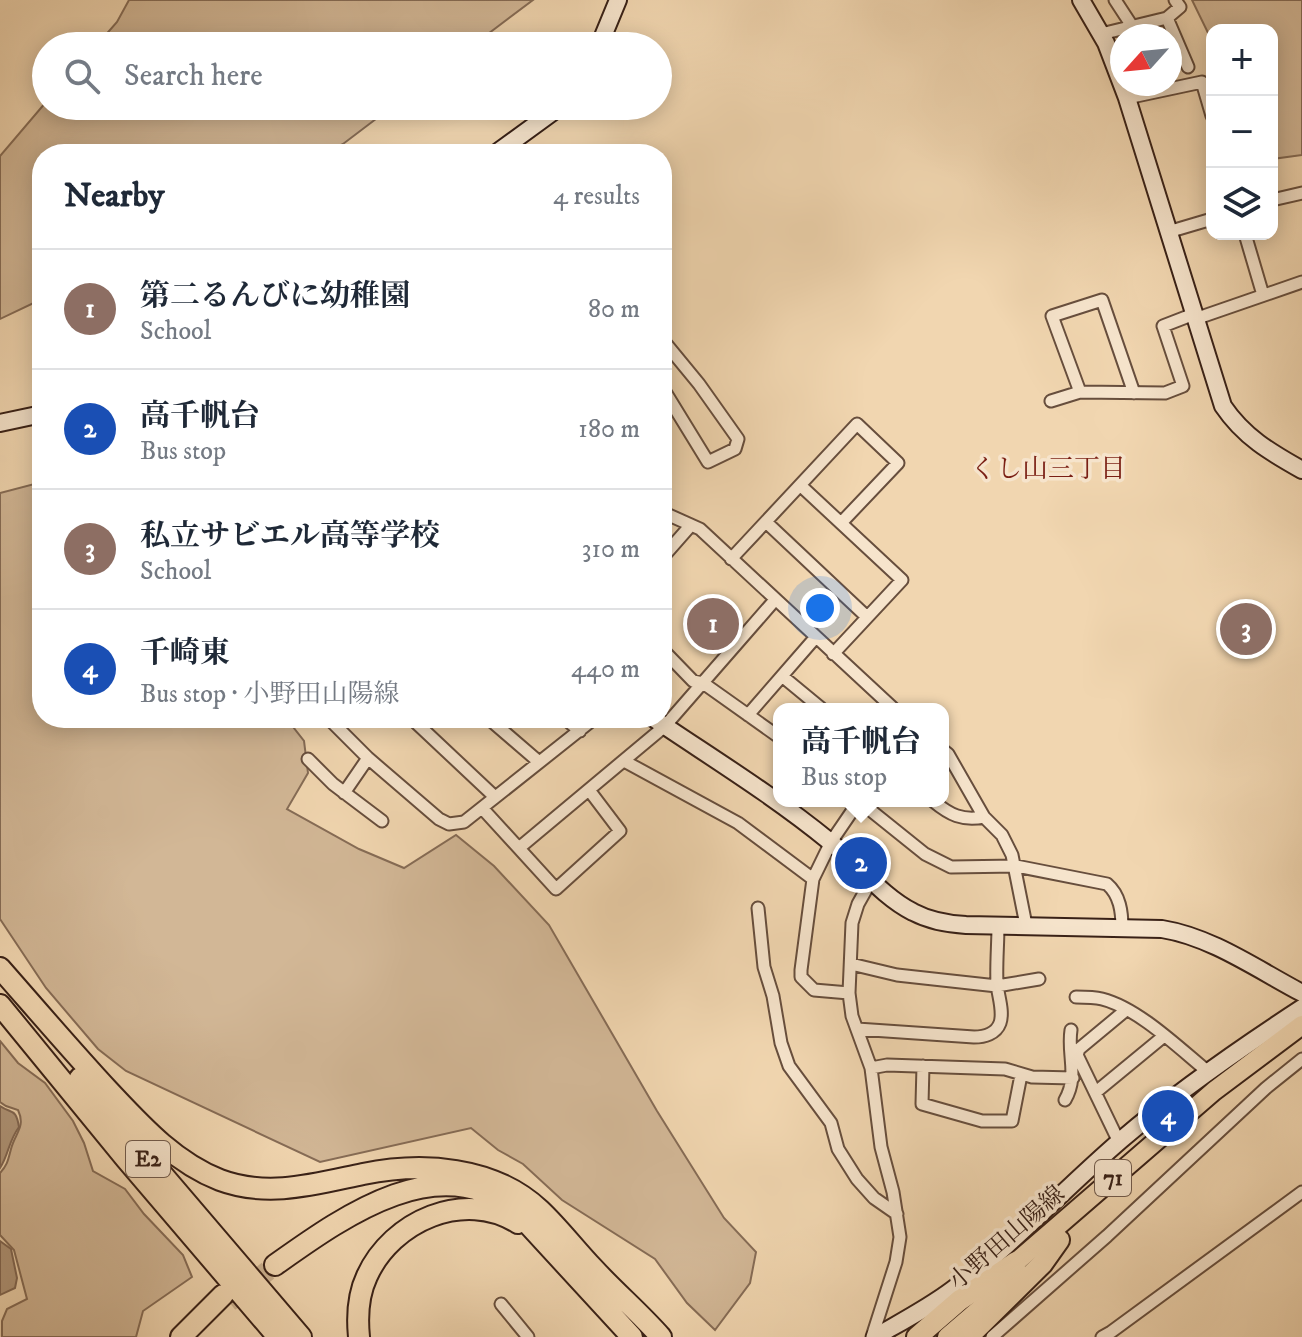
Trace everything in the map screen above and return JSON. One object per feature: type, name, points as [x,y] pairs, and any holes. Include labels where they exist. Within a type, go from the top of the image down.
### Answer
[{"type":"highway","points":[[0,968],[135,1119],[164,1147],[207,1174],[239,1185],[272,1189],[318,1185],[390,1169],[445,1169],[478,1176],[519,1196],[539,1209],[568,1242]]},
{"type":"highway","name":"E2","points":[[0,978],[103,1107],[301,1337]]},
{"type":"highway","name":"E2","points":[[0,1005],[278,1337]]},
{"type":"highway","points":[[632,1337],[517,1212],[495,1197],[461,1188],[425,1187],[396,1194],[357,1211],[272,1262],[330,1218],[386,1188],[446,1177],[478,1181],[516,1199],[544,1218],[638,1310],[661,1337]]},
{"type":"highway","points":[[359,1337],[358,1310],[365,1279],[383,1249],[408,1227],[441,1212],[471,1209],[506,1216],[538,1236]]},
{"type":"highway","points":[[968,1337],[1042,1264],[1059,1240]]},
{"type":"highway","points":[[204,1250],[267,1337]]},
{"type":"highway","points":[[917,1337],[960,1300],[1016,1262]]},
{"type":"highway","points":[[181,1337],[226,1299],[193,1337]]},
{"type":"highway","points":[[638,1310],[676,1337]]},
{"type":"highway","points":[[615,1319],[638,1337]]},
{"type":"main road","name":"小野田山陽線","points":[[929,1337],[1214,1091],[1302,1025]]},
{"type":"main road","name":"小野田山陽線","points":[[947,1337],[1213,1108],[1302,1038]]},
{"type":"street","points":[[605,32],[618,0]]},
{"type":"street","points":[[1081,0],[1101,34],[1127,98],[1223,406],[1234,422],[1257,444],[1302,470]]},
{"type":"street","points":[[1115,0],[1131,24]]},
{"type":"street","points":[[1141,24],[1167,18],[1180,7],[1175,0]]},
{"type":"street","points":[[1167,18],[1188,67]]},
{"type":"street","points":[[1101,34],[1110,32]]},
{"type":"street","points":[[1127,98],[1202,82],[1206,96]]},
{"type":"street","points":[[509,144],[542,120]]},
{"type":"street","points":[[1278,198],[1302,193]]},
{"type":"street","points":[[1168,232],[1206,221]]},
{"type":"street","points":[[1247,240],[1263,295]]},
{"type":"street","points":[[1051,401],[1080,392],[1165,393],[1183,386],[1163,326],[1302,282]]},
{"type":"street","points":[[1080,392],[1052,316],[1102,300],[1134,393]]},
{"type":"street","points":[[672,354],[738,439],[735,449],[708,462],[672,403]]},
{"type":"street","points":[[0,423],[32,416]]},
{"type":"street","points":[[731,559],[857,424],[898,463],[841,523]]},
{"type":"street","points":[[800,485],[902,580],[833,654]]},
{"type":"street","points":[[672,516],[700,529],[887,703]]},
{"type":"street","points":[[766,522],[867,617]]},
{"type":"street","points":[[672,547],[691,525]]},
{"type":"street","points":[[672,710],[703,683],[774,601]]},
{"type":"street","points":[[748,715],[815,638]]},
{"type":"street","points":[[672,659],[693,681],[703,683],[773,733]]},
{"type":"street","points":[[782,676],[815,703]]},
{"type":"street","points":[[338,728],[368,758],[439,819],[449,824],[464,822],[583,728]]},
{"type":"street","points":[[422,728],[495,797]]},
{"type":"street","points":[[500,728],[539,762]]},
{"type":"street","points":[[576,728],[580,731]]},
{"type":"street","points":[[519,848],[624,761],[654,728]]},
{"type":"street","points":[[668,728],[773,802]]},
{"type":"street","points":[[949,756],[984,817],[1002,835],[1016,866],[1026,925]]},
{"type":"street","points":[[344,793],[368,758]]},
{"type":"street","points":[[308,759],[344,793],[382,821]]},
{"type":"street","points":[[624,761],[738,823],[813,879]]},
{"type":"street","points":[[482,808],[556,889],[620,831],[589,790]]},
{"type":"street","points":[[781,807],[831,842],[901,905],[932,920],[946,924],[1162,929],[1199,939],[1302,993]]},
{"type":"street","points":[[849,993],[814,990],[801,977],[813,879],[831,842],[855,807]]},
{"type":"street","points":[[867,807],[939,863],[965,868],[1016,866],[1107,884],[1115,890],[1119,901],[1122,928]]},
{"type":"street","points":[[943,807],[960,818],[971,820],[984,817]]},
{"type":"street","points":[[872,879],[858,904],[852,923],[849,993],[852,1016],[871,1068],[881,1147],[900,1237],[896,1262],[873,1337]]},
{"type":"street","points":[[758,908],[764,967],[789,1066],[831,1123],[838,1149],[857,1179],[874,1198],[897,1214]]},
{"type":"street","points":[[857,1029],[983,1037],[999,1026],[998,925]]},
{"type":"street","points":[[851,964],[897,975],[997,986],[1039,979]]},
{"type":"street","points":[[1076,997],[1102,999],[1126,1010],[1207,1071]]},
{"type":"street","points":[[873,1337],[915,1315],[952,1290],[1119,1142],[1207,1071],[1302,1008]]},
{"type":"street","points":[[1119,1142],[1077,1055],[1079,1049],[1126,1010]]},
{"type":"street","points":[[1065,1100],[1072,1088],[1073,1078],[1069,1043],[1071,1030]]},
{"type":"street","points":[[1096,1092],[1164,1036]]},
{"type":"street","points":[[992,1337],[1107,1236],[1266,1088],[1302,1059]]},
{"type":"street","points":[[871,1068],[887,1065],[1005,1069],[1021,1075],[1073,1078]]},
{"type":"street","points":[[923,1066],[922,1104],[982,1121],[1012,1121],[1021,1075]]},
{"type":"street","points":[[1102,1337],[1302,1192]]},
{"type":"street","points":[[1051,1203],[1065,1219]]},
{"type":"street","points":[[501,1304],[528,1337]]},
{"type":"shaded area","points":[[129,0],[533,0],[491,32],[108,32]]},
{"type":"shaded area","points":[[1192,0],[1302,0],[1302,155],[1278,158],[1278,24],[1206,24],[1206,29]]},
{"type":"shaded area","points":[[32,118],[375,120],[343,144],[32,144],[32,304],[0,319],[0,156]]},
{"type":"shaded area","points":[[32,485],[32,728],[294,728],[304,741],[308,773],[287,809],[359,849],[404,868],[456,835],[494,866],[549,925],[657,1111],[724,1218],[756,1252],[750,1283],[715,1330],[687,1303],[655,1259],[562,1200],[523,1164],[498,1150],[471,1128],[320,1162],[126,1071],[98,1049],[46,988],[0,919],[0,493]]},
{"type":"shaded area","points":[[0,1041],[18,1063],[45,1083],[73,1121],[93,1171],[125,1189],[183,1255],[192,1277],[143,1311],[136,1337],[2,1337],[2,1321],[7,1309],[27,1299],[14,1250],[0,1235],[0,1173],[21,1121],[18,1110],[0,1102]]},
{"type":"shaded area","points":[[0,1106],[15,1114],[19,1127],[0,1168]]},
{"type":"shaded area","points":[[0,1241],[11,1249],[17,1278],[15,1288],[0,1295]]},
{"type":"tunnel","points":[[229,1302],[275,1265]]},
{"type":"place","name":"第二るんびに幼稚園","points":[[713,624]]},
{"type":"place","name":"私立サビエル高等学校","points":[[1246,629]]},
{"type":"place","name":"高千帆台","points":[[861,863]]},
{"type":"place","name":"千崎東","points":[[1168,1116]]},
{"type":"district","name":"くし山三丁目","points":[[1048,469]]}]
